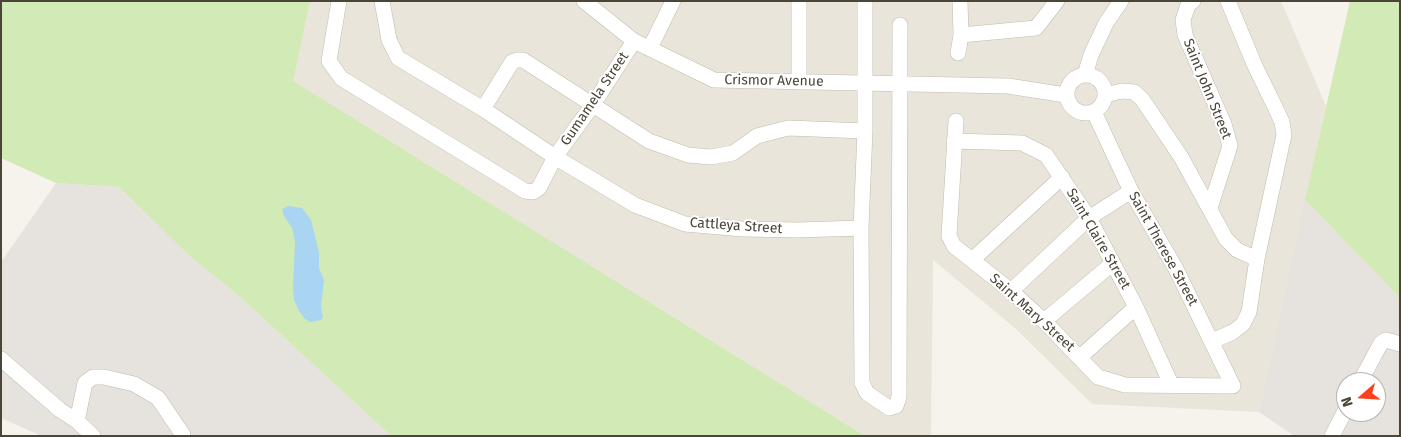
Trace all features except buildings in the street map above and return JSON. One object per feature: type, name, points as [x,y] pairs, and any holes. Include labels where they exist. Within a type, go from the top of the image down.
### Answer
[{"type":"street","name":"Gumamela Street","points":[[339,1],[329,61],[341,78],[525,191],[533,192],[538,188],[555,157],[592,106],[634,41]]},
{"type":"street","name":"Cattleya Street","points":[[382,1],[389,40],[398,58],[635,205],[685,224],[744,229],[861,228]]},
{"type":"street","name":"Crismor Avenue","points":[[584,1],[634,41],[714,80],[1008,86],[1066,95]]},
{"type":"street","points":[[650,48],[673,1]]},
{"type":"street","points":[[799,1],[799,82]]},
{"type":"street","points":[[865,1],[865,131],[861,228],[862,383],[867,393],[889,408],[896,406],[899,397],[900,25]]},
{"type":"street","points":[[958,53],[961,35],[960,1]]},
{"type":"street","points":[[961,35],[1036,28],[1057,1]]},
{"type":"street","points":[[1085,75],[1091,55],[1106,23],[1120,1]]},
{"type":"street","name":"Saint John Street","points":[[1193,1],[1188,6],[1177,30],[1185,35],[1224,124],[1230,146],[1210,208]]},
{"type":"street","points":[[1212,341],[1233,332],[1243,324],[1249,312],[1257,258],[1284,135],[1282,122],[1255,66],[1228,1]]},
{"type":"street","points":[[483,109],[512,62],[523,60],[648,141],[688,155],[711,157],[733,153],[757,136],[788,128],[865,131]]},
{"type":"street","points":[[1085,75],[1097,78],[1105,95],[1102,105],[1094,112],[1084,114],[1075,110],[1069,104],[1066,95],[1073,79],[1085,75]]},
{"type":"street","points":[[1105,95],[1122,91],[1134,92],[1142,98],[1181,157],[1226,239],[1237,250],[1257,258]]},
{"type":"street","name":"Saint Therese Street","points":[[1094,112],[1131,191],[1176,268],[1233,386]]},
{"type":"street","name":"Saint Mary Street","points":[[956,121],[950,236],[954,246],[1011,291],[1044,321],[1098,377],[1125,384],[1233,386]]},
{"type":"street","name":"Saint Claire Street","points":[[954,140],[1022,143],[1046,155],[1089,218],[1136,307],[1171,384]]},
{"type":"street","points":[[972,260],[1062,177]]},
{"type":"street","points":[[1011,291],[1089,218],[1131,191]]},
{"type":"street","points":[[1044,321],[1113,263]]},
{"type":"street","points":[[1080,357],[1136,307]]},
{"type":"street","points":[[1365,372],[1381,343],[1386,340],[1400,344]]},
{"type":"street","points":[[1,359],[60,410],[77,420],[93,436]]},
{"type":"street","points":[[77,420],[85,383],[94,377],[104,376],[134,384],[158,398],[183,436]]},
{"type":"street","points":[[1332,436],[1339,422]]},
{"type":"shaded area","points":[[310,1],[1281,1],[1326,106],[1259,412],[1092,404],[1016,329],[933,260],[931,436],[865,436],[292,81]]},
{"type":"shaded area","points":[[56,183],[119,187],[187,254],[239,296],[391,436],[41,436],[1,418],[1,262]]},
{"type":"shaded area","points":[[1305,200],[1400,298],[1400,436],[1294,436],[1259,412]]},
{"type":"green space","points":[[1,1],[310,1],[293,81],[865,436],[391,436],[239,296],[187,254],[119,187],[56,183],[1,158]]},
{"type":"green space","points":[[1350,1],[1400,1],[1400,298],[1305,200]]},
{"type":"water","points":[[288,206],[302,208],[311,220],[319,253],[319,268],[324,280],[321,307],[323,317],[321,320],[310,322],[305,319],[294,300],[295,242],[292,228],[282,209]]}]
